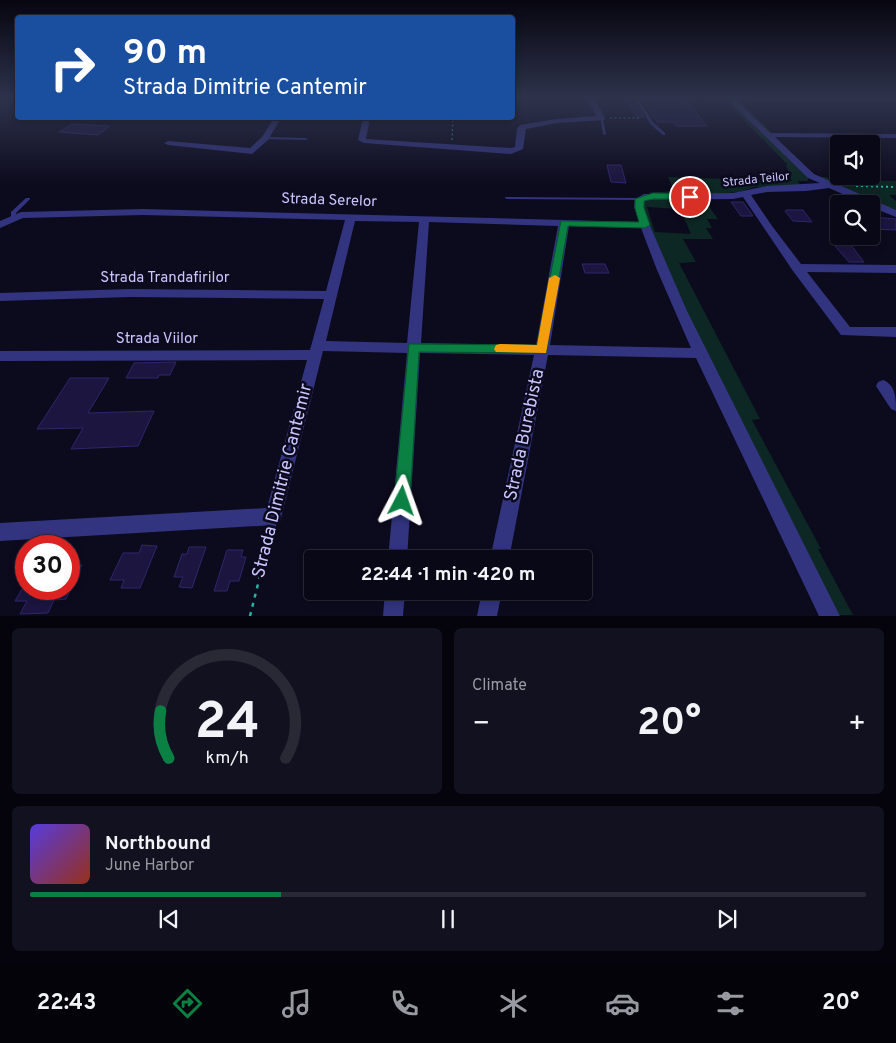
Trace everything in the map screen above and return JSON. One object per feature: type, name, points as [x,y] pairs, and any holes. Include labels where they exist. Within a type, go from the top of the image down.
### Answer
[{"type":"street","points":[[168,143],[248,151],[255,149],[265,138],[271,127]]},
{"type":"street","points":[[365,127],[362,136],[364,141],[515,150],[519,149],[521,128],[524,127]]},
{"type":"street","points":[[759,127],[811,176],[828,185]]},
{"type":"street","points":[[767,135],[896,136]]},
{"type":"street","name":"Strada Teilor","points":[[640,199],[653,196],[708,197],[746,194],[767,188],[806,188],[828,185],[873,202],[896,214]]},
{"type":"street","points":[[746,194],[797,268],[846,332],[896,332]]},
{"type":"street","points":[[640,199],[640,208],[645,225],[701,354],[762,482],[830,616]]},
{"type":"street","name":"Strada Serelor","points":[[0,226],[13,218],[28,215],[143,212],[645,225]]},
{"type":"street","name":"Strada Dimitrie Cantemir","points":[[274,516],[351,216]]},
{"type":"street","points":[[398,550],[424,219]]},
{"type":"street","points":[[316,350],[414,347],[542,350],[564,223]]},
{"type":"street","points":[[797,268],[896,269]]},
{"type":"street","name":"Strada Trandafirilor","points":[[0,297],[130,293],[330,296]]},
{"type":"street","name":"Strada Viilor","points":[[0,356],[316,350]]},
{"type":"street","name":"Strada Burebista","points":[[501,550],[542,350],[701,354]]},
{"type":"street","points":[[883,386],[896,405]]},
{"type":"street","points":[[0,532],[274,516]]},
{"type":"street","points":[[393,616],[394,600]]},
{"type":"street","points":[[487,616],[490,600]]},
{"type":"lane","points":[[603,127],[605,134]]},
{"type":"lane","points":[[655,127],[664,134]]},
{"type":"lane","points":[[265,138],[306,139]]},
{"type":"lane","points":[[507,198],[640,199]]},
{"type":"lane","name":"Strada Serelor","points":[[13,218],[13,213],[28,199]]},
{"type":"lane","name":"Strada Dimitrie Cantemir","points":[[262,566],[274,516]]},
{"type":"path","points":[[450,147],[452,127]]},
{"type":"path","points":[[828,185],[896,188]]},
{"type":"path","name":"Strada Dimitrie Cantemir","points":[[250,616],[262,566]]},
{"type":"green space","points":[[750,127],[756,127],[808,177],[808,181],[797,181],[802,186],[755,187],[739,192],[713,194],[645,193],[674,191],[668,177],[792,181],[786,165],[788,165]]},
{"type":"green space","points":[[762,127],[766,127],[773,134],[768,133]]},
{"type":"green space","points":[[815,177],[827,177],[830,179],[830,183]]},
{"type":"green space","points":[[880,181],[896,181],[896,195],[889,195],[896,201],[896,212],[880,205],[880,195],[857,195],[834,185],[880,185]]},
{"type":"green space","points":[[709,199],[710,208],[718,219],[707,219],[712,228],[706,228],[713,239],[683,239],[696,262],[679,263],[760,419],[752,420],[821,549],[818,549],[853,615],[837,615],[670,279],[642,207],[644,200]],"holes":[[[647,207],[680,209],[691,234],[655,232]]]},
{"type":"building","points":[[68,127],[109,127],[98,135],[59,132]]},
{"type":"building","points":[[607,165],[621,165],[626,183],[611,182]]},
{"type":"building","points":[[731,202],[743,202],[753,216],[741,216]]},
{"type":"building","points":[[803,210],[812,222],[793,221],[785,211]]},
{"type":"building","points":[[880,218],[896,219],[896,230],[880,229]]},
{"type":"building","points":[[834,245],[851,245],[864,262],[849,262]]},
{"type":"building","points":[[582,264],[605,264],[609,273],[585,273]]},
{"type":"building","points":[[176,362],[170,375],[159,375],[158,378],[126,378],[134,363]]},
{"type":"building","points":[[70,378],[109,378],[88,413],[154,411],[138,446],[71,449],[83,428],[37,429]]},
{"type":"building","points":[[142,545],[157,546],[140,588],[121,588],[124,580],[110,580],[123,553],[139,553]]},
{"type":"building","points":[[189,547],[206,547],[192,588],[179,587],[183,577],[174,577],[182,554],[187,554]]},
{"type":"building","points":[[227,550],[243,550],[241,557],[246,557],[239,581],[230,581],[227,591],[214,591]]},
{"type":"building","points":[[54,600],[48,613],[20,614],[27,601],[15,601]]},
{"type":"slow traffic","points":[[500,349],[542,350],[555,278]]},
{"type":"route","points":[[402,501],[414,347],[542,350],[564,223],[645,225],[640,208],[640,199],[653,196],[690,197]]}]
